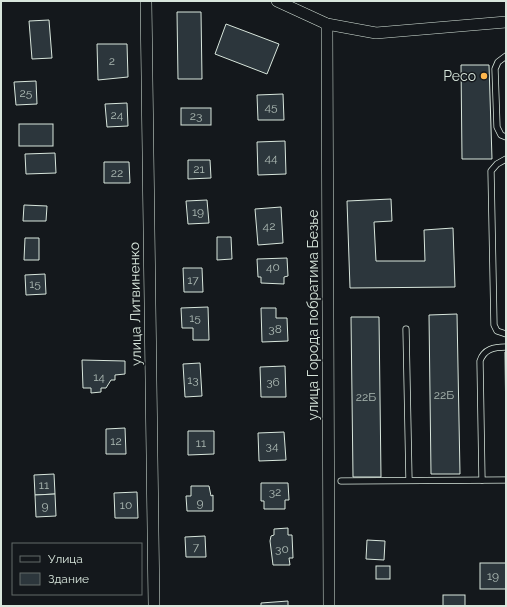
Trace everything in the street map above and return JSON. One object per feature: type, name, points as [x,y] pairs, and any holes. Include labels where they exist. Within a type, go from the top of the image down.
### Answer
[{"type":"street","name":"улица Литвиненко","points":[[146,1],[154,606]]},
{"type":"street","points":[[277,1],[326,24],[376,33],[506,22]]},
{"type":"street","name":"улица Города побратима Безье","points":[[326,24],[329,606]]},
{"type":"lane","points":[[506,56],[498,62],[495,69],[497,127],[500,135],[506,137]]},
{"type":"lane","points":[[506,159],[497,164],[491,171],[494,325],[497,331],[506,334]]},
{"type":"lane","points":[[406,329],[409,480]]},
{"type":"lane","points":[[482,480],[480,361],[482,355],[490,348],[506,346]]},
{"type":"lane","points":[[341,481],[506,480]]},
{"type":"building","points":[[177,12],[201,12],[202,79],[178,79]]},
{"type":"building","points":[[49,20],[52,58],[32,59],[29,21]]},
{"type":"building","points":[[226,24],[279,44],[267,74],[215,54]]},
{"type":"building","points":[[97,44],[127,44],[128,77],[98,80]]},
{"type":"building","points":[[461,65],[489,65],[492,159],[462,159]]},
{"type":"building","points":[[36,81],[37,104],[16,105],[14,82]]},
{"type":"building","points":[[283,94],[284,120],[258,120],[257,95]]},
{"type":"building","points":[[127,103],[128,126],[107,127],[105,104]]},
{"type":"building","points":[[181,108],[211,108],[211,125],[181,125]]},
{"type":"building","points":[[19,124],[53,124],[53,146],[19,146]]},
{"type":"building","points":[[285,141],[286,174],[258,175],[257,142]]},
{"type":"building","points":[[55,153],[56,173],[26,174],[25,154]]},
{"type":"building","points":[[188,160],[210,160],[211,178],[188,179]]},
{"type":"building","points":[[104,162],[129,162],[130,183],[104,183]]},
{"type":"building","points":[[391,199],[392,221],[374,222],[376,261],[425,261],[424,230],[453,228],[455,287],[350,288],[347,201]]},
{"type":"building","points":[[207,200],[209,223],[188,224],[186,201]]},
{"type":"building","points":[[24,205],[47,206],[46,221],[23,221]]},
{"type":"building","points":[[281,207],[283,243],[258,245],[255,209]]},
{"type":"building","points":[[217,237],[231,237],[232,259],[217,260]]},
{"type":"building","points":[[25,238],[39,238],[39,260],[24,260]]},
{"type":"building","points":[[287,258],[288,276],[284,277],[284,284],[261,283],[261,277],[258,277],[257,259]]},
{"type":"building","points":[[183,268],[202,268],[203,292],[184,292]]},
{"type":"building","points":[[45,274],[46,294],[26,295],[25,275]]},
{"type":"building","points":[[208,307],[209,340],[193,340],[193,328],[182,328],[181,308]]},
{"type":"building","points":[[261,308],[276,308],[276,318],[287,318],[288,341],[262,342]]},
{"type":"building","points":[[457,314],[460,474],[431,474],[429,315]]},
{"type":"building","points":[[351,317],[379,317],[381,477],[353,477]]},
{"type":"building","points":[[505,352],[506,352],[506,432]]},
{"type":"building","points":[[82,360],[125,361],[125,374],[115,375],[115,380],[111,380],[106,388],[101,388],[101,392],[91,393],[91,388],[83,388]]},
{"type":"building","points":[[200,363],[202,396],[185,397],[183,364]]},
{"type":"building","points":[[285,366],[286,397],[261,397],[260,367]]},
{"type":"building","points":[[125,428],[126,454],[106,454],[106,429]]},
{"type":"building","points":[[188,431],[214,431],[214,454],[188,455]]},
{"type":"building","points":[[284,432],[286,460],[259,461],[258,433]]},
{"type":"building","points":[[54,474],[55,494],[35,495],[34,475]]},
{"type":"building","points":[[261,483],[288,483],[289,500],[285,500],[285,509],[264,509],[264,501],[261,501]]},
{"type":"building","points":[[191,486],[209,486],[211,496],[213,495],[213,511],[187,511],[186,496],[191,496]]},
{"type":"building","points":[[137,492],[138,518],[115,518],[114,493]]},
{"type":"building","points":[[55,494],[56,516],[36,517],[35,495]]},
{"type":"building","points":[[288,528],[288,535],[292,535],[293,558],[289,558],[290,565],[273,565],[270,541],[271,536],[274,535],[274,529]]},
{"type":"building","points":[[205,536],[206,557],[186,557],[185,537]]},
{"type":"building","points":[[367,540],[385,541],[384,560],[366,559]]},
{"type":"building","points":[[480,563],[506,563],[506,589],[480,589]]},
{"type":"building","points":[[376,566],[390,566],[390,579],[376,579]]},
{"type":"building","points":[[443,595],[465,595],[465,606],[443,606]]},
{"type":"building","points":[[288,601],[288,606],[261,606],[261,603]]},
{"type":"place","name":"Ресо","points":[[484,76]]}]
